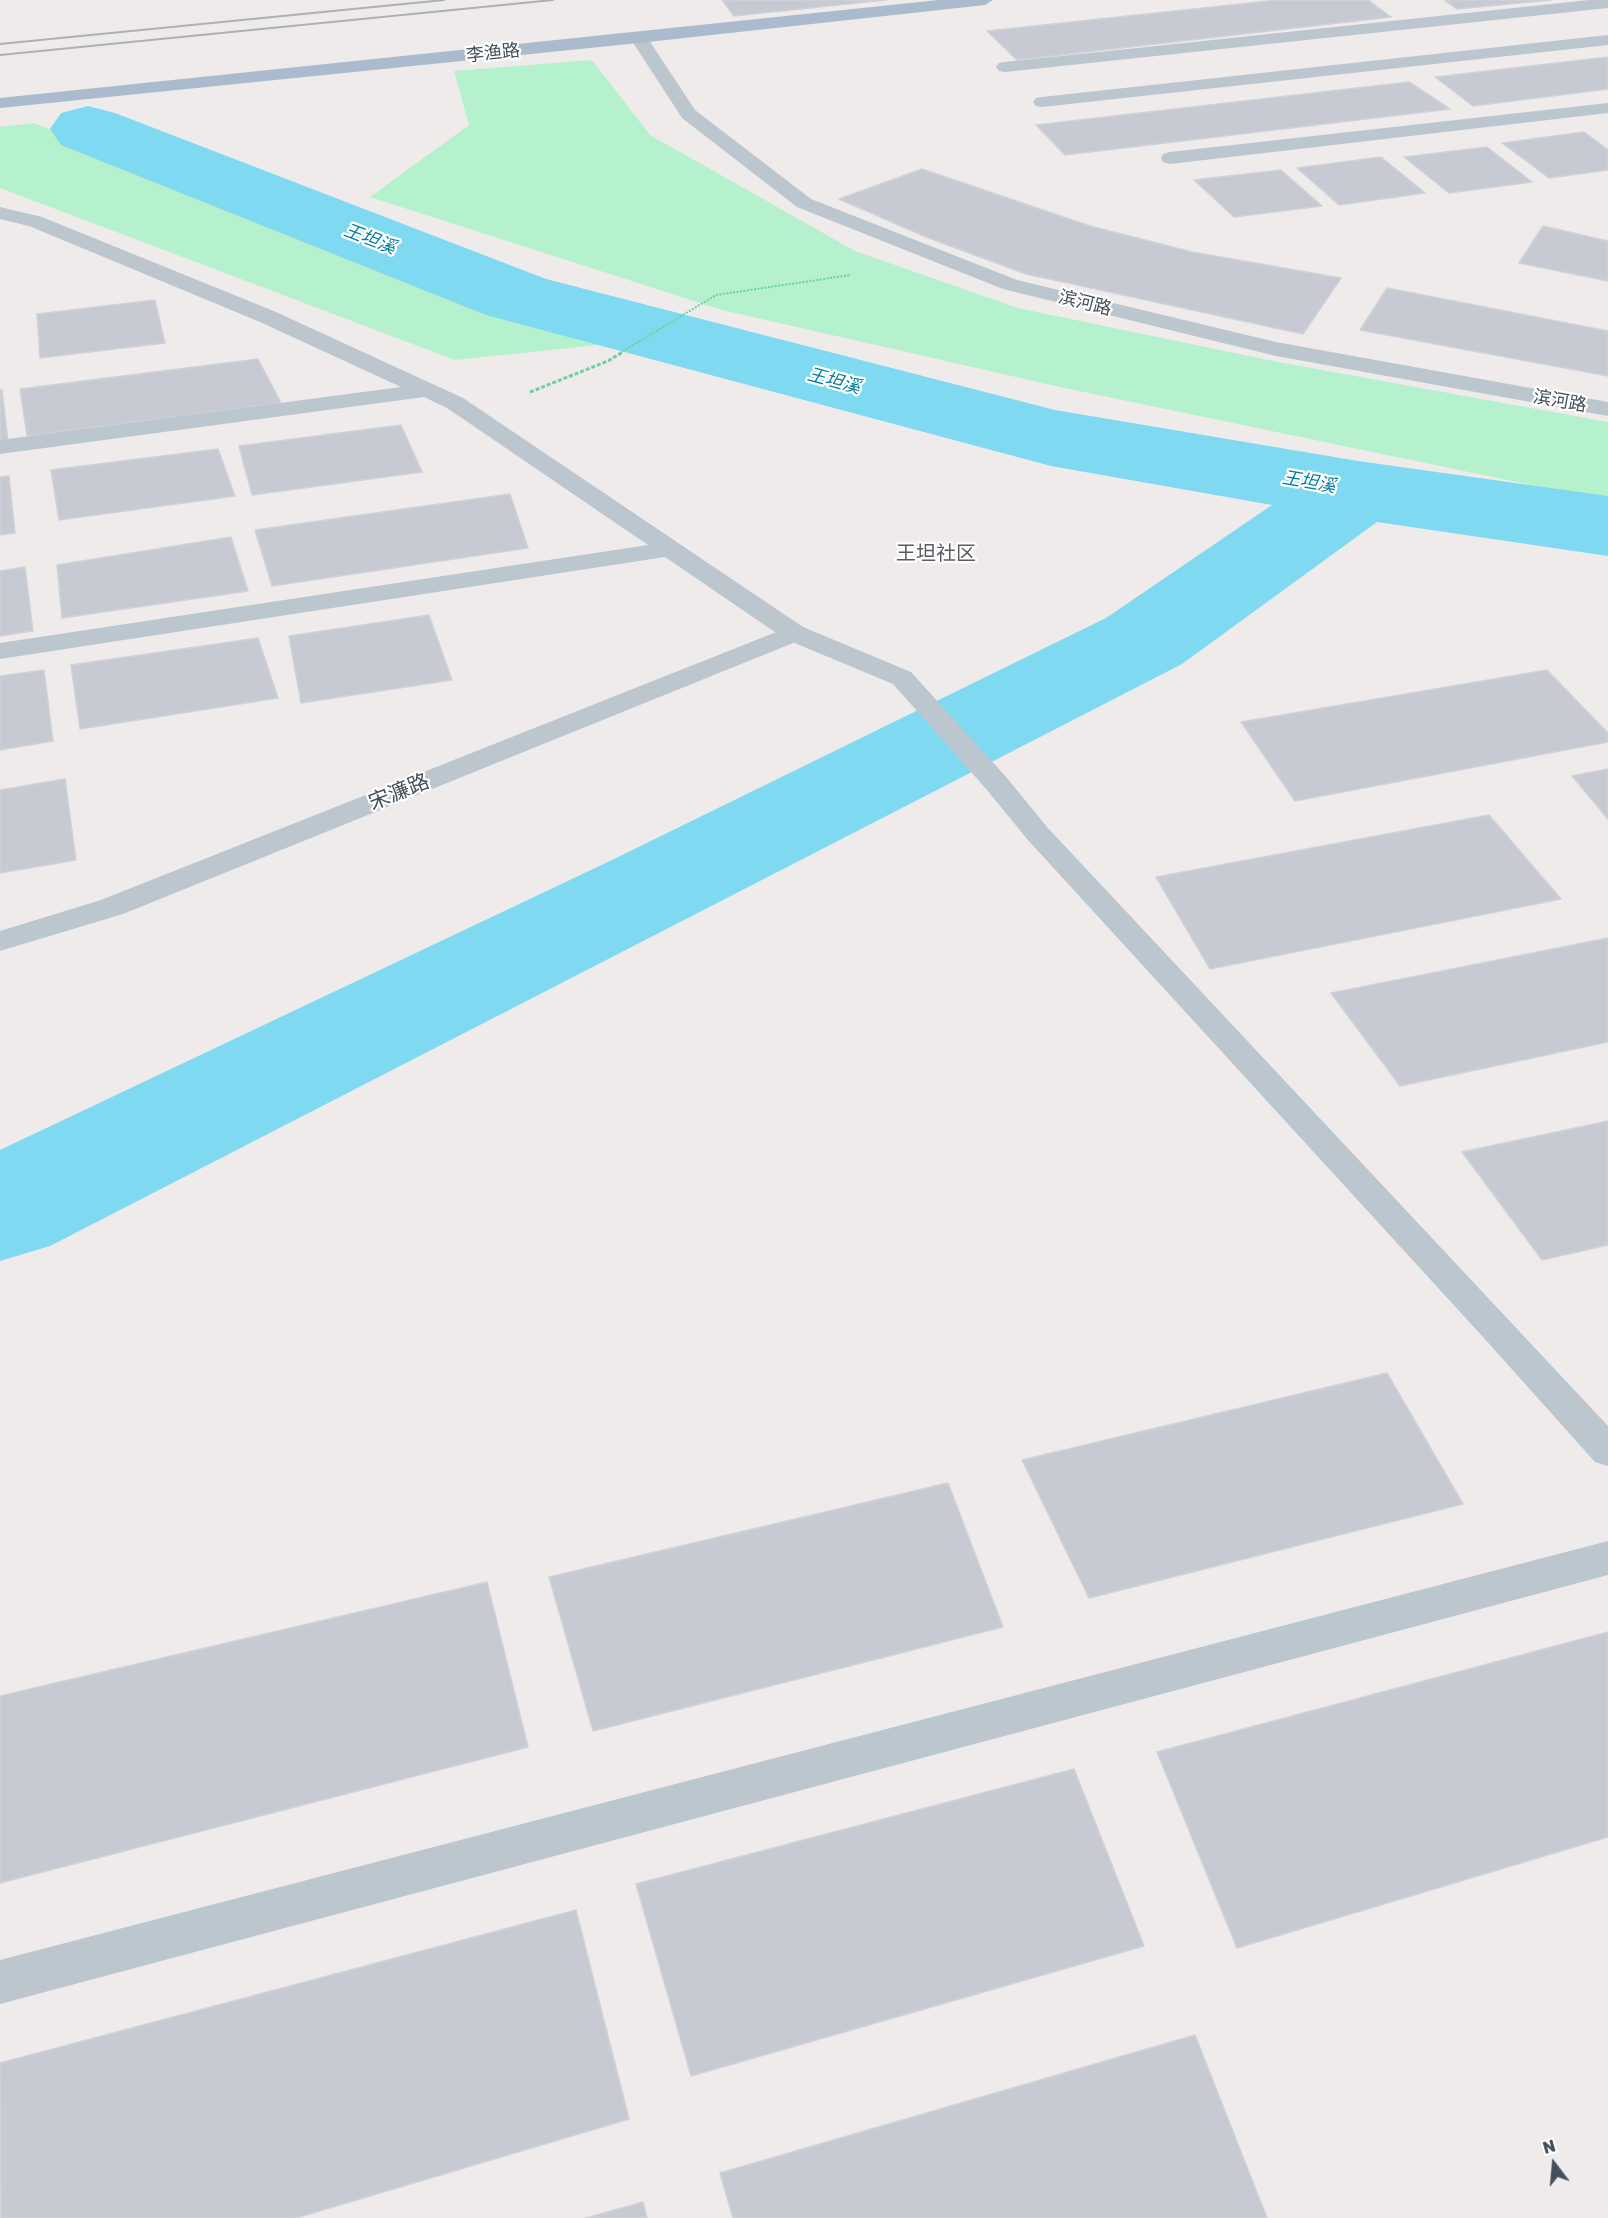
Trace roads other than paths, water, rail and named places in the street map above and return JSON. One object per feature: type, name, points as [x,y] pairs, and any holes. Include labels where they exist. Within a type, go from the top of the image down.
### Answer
[{"type":"main road","name":"李渔路","points":[[0,103],[639,38],[985,0]]},
{"type":"street","points":[[1005,67],[1608,3]]},
{"type":"street","name":"滨河路","points":[[639,38],[688,114],[804,203],[1010,285],[1276,349],[1608,409]]},
{"type":"street","points":[[1042,102],[1608,40]]},
{"type":"street","points":[[1170,158],[1608,108]]},
{"type":"street","points":[[1578,112],[1600,128]]},
{"type":"street","points":[[0,213],[51,227],[268,317],[455,403],[794,633],[902,678],[997,784],[1037,833],[1608,1451]]},
{"type":"street","points":[[0,233],[51,227]]},
{"type":"street","points":[[0,447],[426,390]]},
{"type":"street","points":[[0,651],[669,549]]},
{"type":"street","name":"宋濂路","points":[[0,941],[112,907],[794,633]]},
{"type":"street","points":[[0,1982],[1608,1558]]},
{"type":"waterway","name":"王坦溪","points":[[88,129],[516,297],[1051,438],[1358,490]]},
{"type":"waterway","points":[[0,1210],[655,887],[1144,641],[1358,490]]},
{"type":"waterway","name":"王坦溪","points":[[1358,490],[1608,526]]},
{"type":"railway","points":[[0,44],[444,0]]},
{"type":"railway","points":[[0,55],[553,0]]},
{"type":"district","name":"王坦社区","points":[[936,554]]}]
